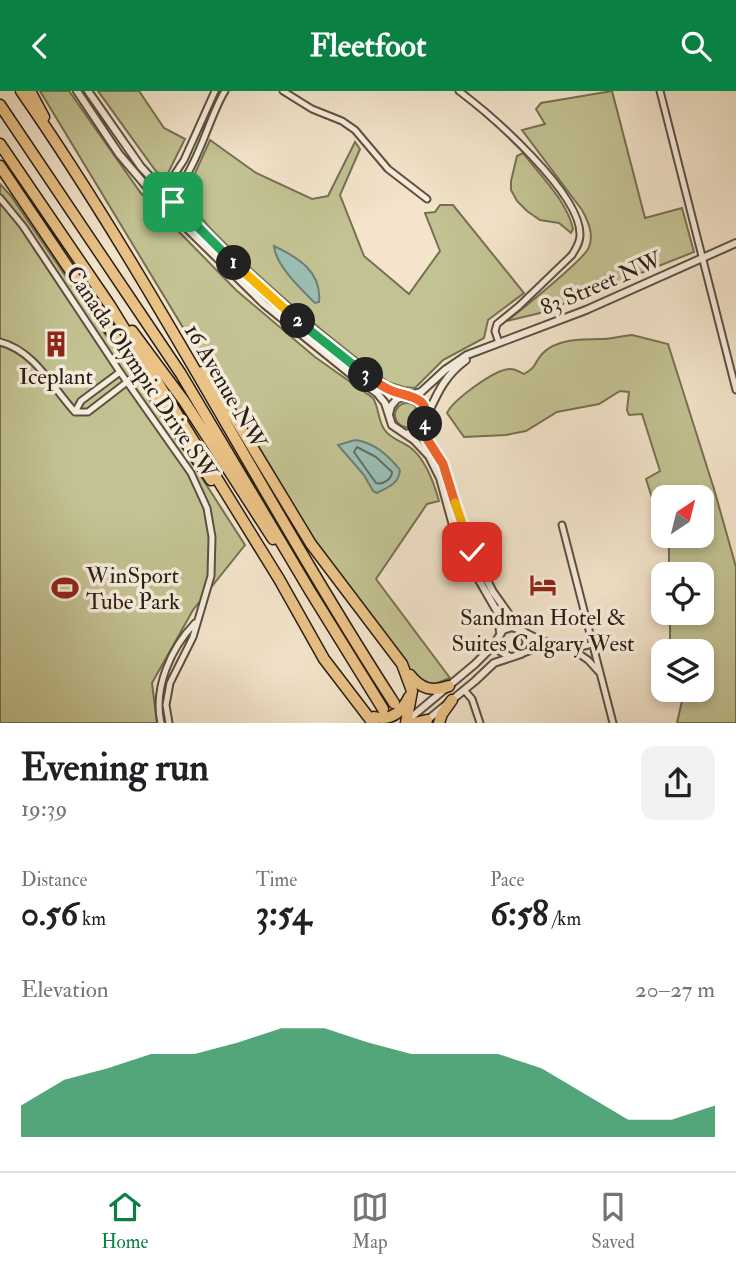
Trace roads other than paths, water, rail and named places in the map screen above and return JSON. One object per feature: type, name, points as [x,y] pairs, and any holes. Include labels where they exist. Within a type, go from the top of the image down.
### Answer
[{"type":"highway","name":"16 Avenue NW","points":[[20,91],[48,131],[173,332],[292,539],[394,703]]},
{"type":"highway","points":[[30,91],[43,111],[48,131]]},
{"type":"highway","name":"16 Avenue NW","points":[[0,105],[181,374],[383,709]]},
{"type":"highway","points":[[0,144],[109,304],[279,579],[324,659],[374,720],[390,723]]},
{"type":"highway","points":[[0,166],[279,579]]},
{"type":"highway","points":[[109,304],[148,350],[184,401],[255,514],[310,591]]},
{"type":"highway","points":[[173,332],[225,402],[311,544],[393,649],[407,672],[412,699],[409,722],[425,721]]},
{"type":"highway","points":[[407,672],[425,688],[449,686]]},
{"type":"highway","points":[[374,720],[385,719],[398,712],[405,704],[411,687]]},
{"type":"highway","points":[[439,723],[452,700]]},
{"type":"street","points":[[77,91],[119,153],[159,201],[264,304],[377,393],[385,403],[392,425],[419,445],[434,464],[457,538],[498,613],[500,651],[513,657]]},
{"type":"street","points":[[88,91],[121,141],[163,192],[265,292],[379,384],[423,403],[427,439],[446,471],[458,516],[470,547],[527,643],[521,654]]},
{"type":"street","points":[[159,201],[180,169],[215,91]]},
{"type":"street","points":[[195,224],[181,196],[186,177],[225,91]]},
{"type":"street","points":[[283,91],[355,130],[388,169],[427,199]]},
{"type":"street","points":[[459,91],[523,146],[559,189],[580,229],[581,237],[572,255],[497,324],[495,331],[499,343]]},
{"type":"street","points":[[660,91],[736,390]]},
{"type":"street","points":[[159,201],[169,198],[186,177]]},
{"type":"street","name":"Canada Olympic Drive SW","points":[[0,198],[23,226],[191,473],[207,508],[212,537],[209,586],[193,637],[170,683],[166,705],[169,723]]},
{"type":"street","name":"83 Street NW","points":[[409,396],[421,392],[454,363],[478,351],[586,310],[736,243]]},
{"type":"street","points":[[0,342],[29,356],[75,412]]},
{"type":"street","name":"83 Street NW","points":[[426,420],[441,384],[454,369],[478,351]]},
{"type":"street","points":[[75,412],[81,401],[120,372]]},
{"type":"street","points":[[75,412],[88,412],[127,382]]},
{"type":"street","points":[[388,416],[393,402],[409,396]]},
{"type":"street","points":[[401,433],[417,432],[426,420]]},
{"type":"street","points":[[562,525],[613,723]]},
{"type":"street","name":"Canada Olympic Drive SW","points":[[161,723],[161,684],[186,633],[197,621]]},
{"type":"street","points":[[409,722],[489,651],[499,635],[509,627],[550,643],[569,647],[580,648],[593,644]]},
{"type":"street","points":[[425,721],[494,663],[550,643]]},
{"type":"street","points":[[569,647],[588,660],[601,675]]},
{"type":"street","points":[[464,690],[472,699],[480,723]]},
{"type":"water","points":[[274,246],[300,261],[313,274],[319,291],[319,302],[315,303],[290,277],[279,261]]},
{"type":"water","points":[[355,440],[374,447],[396,465],[400,470],[398,479],[392,485],[377,493],[373,491],[364,475],[338,445]]},
{"type":"place","name":"Iceplant","points":[[56,344]]},
{"type":"place","name":"Sandman Hotel & Suites Calgary West","points":[[543,585]]},
{"type":"place","name":"WinSport Tube Park","points":[[65,588]]}]
